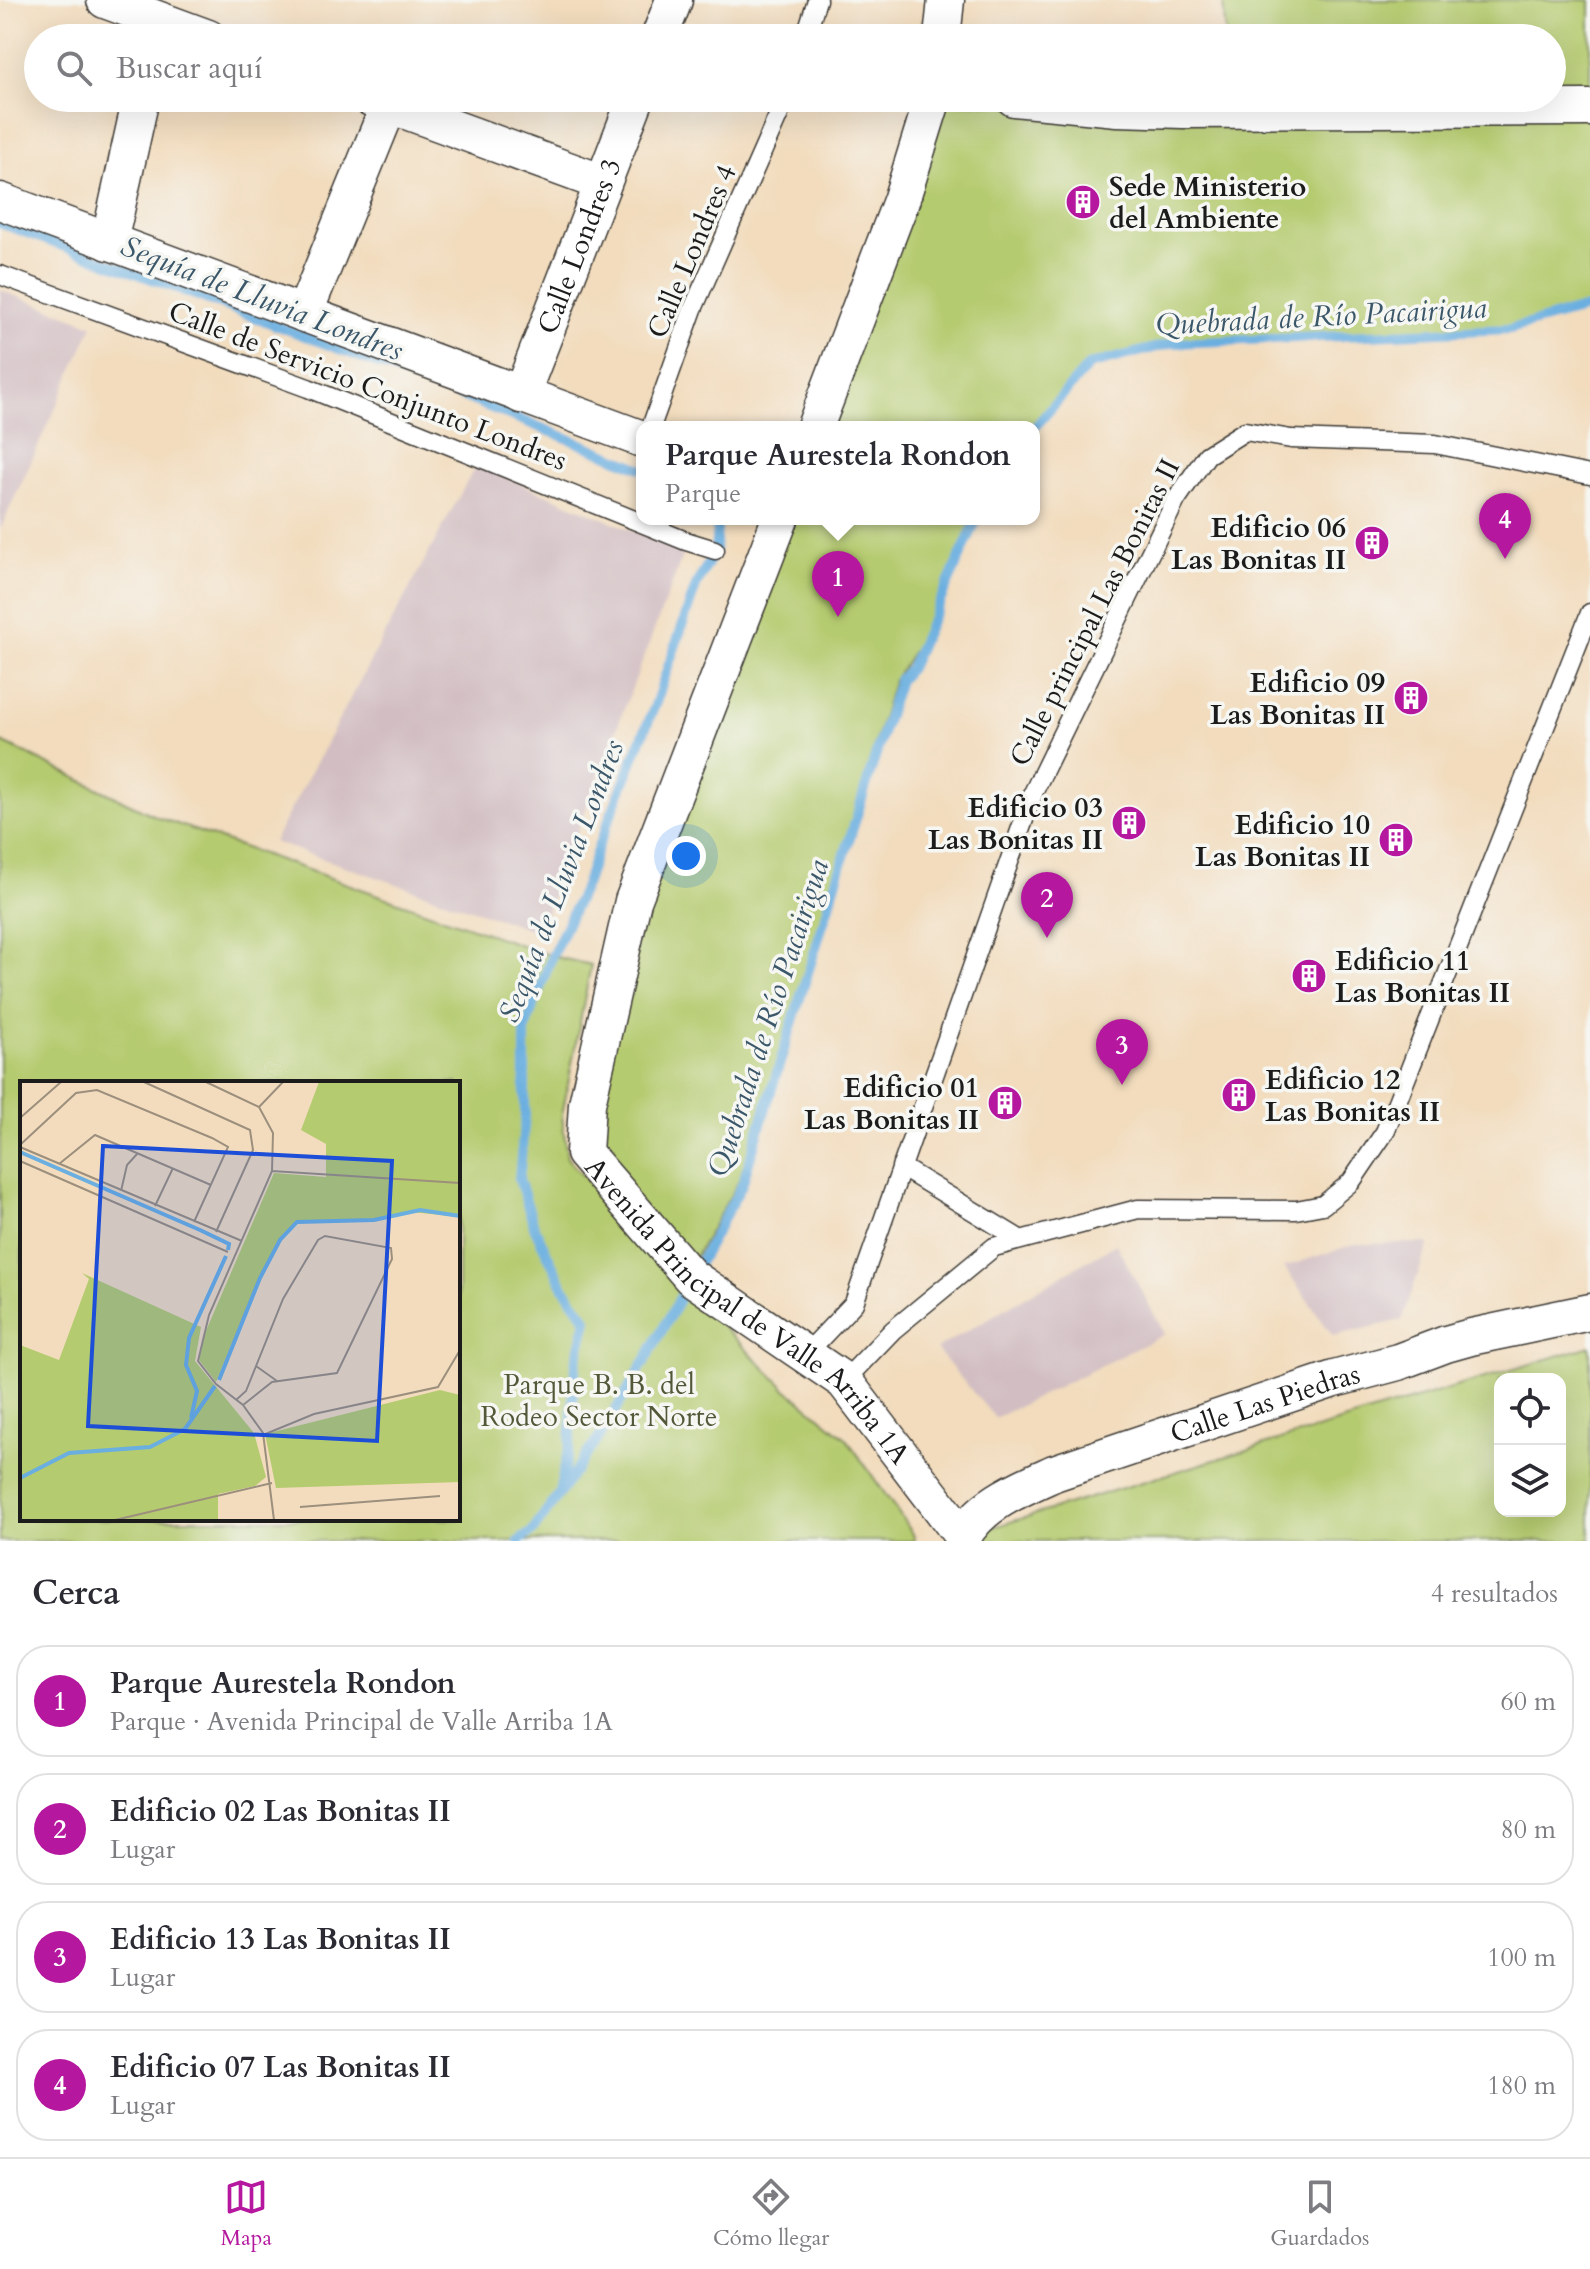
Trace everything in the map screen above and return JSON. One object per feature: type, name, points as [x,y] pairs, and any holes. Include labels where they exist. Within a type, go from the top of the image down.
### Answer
[{"type":"street","points":[[105,0],[166,24]]},
{"type":"street","points":[[665,24],[674,0]]},
{"type":"street","points":[[943,24],[946,0]]},
{"type":"street","points":[[1566,108],[1590,108]]},
{"type":"street","points":[[109,242],[138,112]]},
{"type":"street","points":[[304,314],[376,112]]},
{"type":"street","points":[[408,112],[603,183]]},
{"type":"street","name":"Calle Londres 3","points":[[521,395],[631,112]]},
{"type":"street","points":[[817,421],[901,201],[929,112]]},
{"type":"street","points":[[0,201],[636,437]]},
{"type":"street","name":"Avenida Principal de Valle Arriba 1A","points":[[778,525],[633,901],[587,1104],[584,1153],[691,1277],[844,1381],[963,1540]]},
{"type":"street","name":"Calle Las Piedras","points":[[963,1540],[968,1525],[1009,1494],[1054,1473],[1446,1344],[1590,1312]]},
{"type":"lane","points":[[809,24],[817,0]]},
{"type":"lane","name":"Calle Londres 4","points":[[653,421],[693,309],[780,112]]},
{"type":"lane","name":"Calle de Servicio Conjunto Londres","points":[[0,275],[308,388],[636,521]]},
{"type":"lane","name":"Calle principal Las Bonitas II","points":[[805,1355],[854,1303],[1034,791],[1176,500],[1207,455],[1245,431],[1291,439],[1435,444],[1590,475]]},
{"type":"lane","name":"Calle de Servicio Conjunto Londres","points":[[646,525],[715,550]]},
{"type":"lane","points":[[844,1381],[893,1330],[994,1247],[1138,1209],[1296,1210],[1323,1205],[1351,1182],[1385,1132],[1590,613]]},
{"type":"lane","points":[[901,1167],[1021,1240]]},
{"type":"shaded area","points":[[0,290],[93,325],[0,530]]},
{"type":"shaded area","points":[[476,465],[684,552],[539,932],[273,842]]},
{"type":"shaded area","points":[[1429,1243],[1402,1320],[1333,1336],[1284,1267],[1355,1244]]},
{"type":"shaded area","points":[[1116,1244],[1165,1334],[995,1418],[936,1349]]},
{"type":"green space","points":[[1223,0],[1590,0],[1590,307],[1510,329],[1279,339],[1172,340],[1087,363],[1036,421],[820,421],[941,112],[1566,112],[1566,24],[1225,24]]},
{"type":"green space","points":[[781,525],[971,525],[920,640],[893,682],[802,992],[739,1181],[690,1266],[590,1150],[616,999]]},
{"type":"green space","name":"Parque B. B. del Rodeo Sector Norte","points":[[0,741],[157,817],[552,956],[591,965],[562,1115],[567,1158],[675,1279],[785,1388],[846,1438],[915,1541],[0,1541]]},
{"type":"green space","points":[[1590,1346],[1590,1541],[976,1541],[974,1533],[1494,1375],[1494,1517],[1566,1517],[1566,1373],[1501,1373]]},
{"type":"waterway","name":"Sequía de Lluvia Londres","points":[[0,223],[402,373],[636,467]]},
{"type":"waterway","name":"Quebrada de Río Pacairigua","points":[[1040,421],[1089,365],[1173,343],[1510,329],[1590,307]]},
{"type":"waterway","name":"Sequía de Lluvia Londres","points":[[560,1488],[570,1444],[576,1363],[587,1320],[564,1288],[535,1229],[519,1179],[525,1116],[525,1029],[655,705],[696,586],[715,550],[717,525]]},
{"type":"waterway","name":"Quebrada de Río Pacairigua","points":[[519,1541],[533,1531],[602,1433],[742,1185],[899,680],[910,668],[974,525]]},
{"type":"place","name":"Sede Ministerio del Ambiente","points":[[1083,202]]},
{"type":"place","name":"Edificio 06 Las Bonitas II","points":[[1372,543]]},
{"type":"place","name":"Edificio 07 Las Bonitas II","points":[[1505,559]]},
{"type":"place","name":"Parque Aurestela Rondon","points":[[838,617]]},
{"type":"place","name":"Edificio 09 Las Bonitas II","points":[[1411,698]]},
{"type":"place","name":"Edificio 03 Las Bonitas II","points":[[1129,823]]},
{"type":"place","name":"Edificio 10 Las Bonitas II","points":[[1396,840]]},
{"type":"place","name":"Edificio 02 Las Bonitas II","points":[[1047,938]]},
{"type":"place","name":"Edificio 11 Las Bonitas II","points":[[1309,976]]},
{"type":"place","name":"Edificio 13 Las Bonitas II","points":[[1122,1085]]},
{"type":"place","name":"Edificio 12 Las Bonitas II","points":[[1239,1095]]},
{"type":"place","name":"Edificio 01 Las Bonitas II","points":[[1005,1103]]}]
